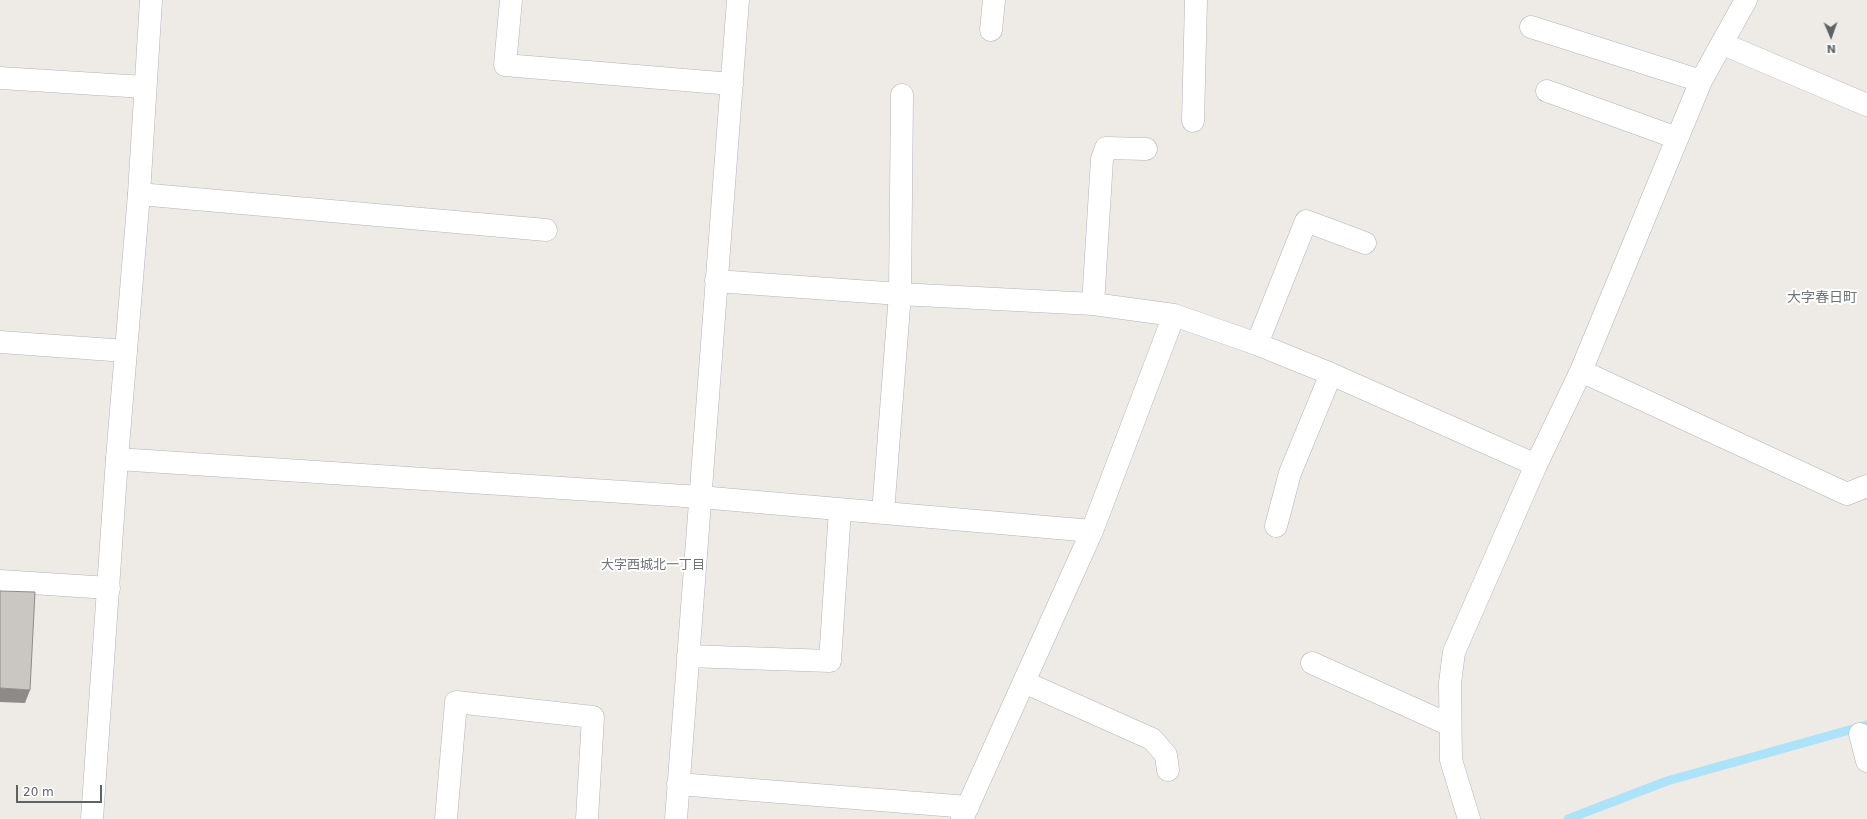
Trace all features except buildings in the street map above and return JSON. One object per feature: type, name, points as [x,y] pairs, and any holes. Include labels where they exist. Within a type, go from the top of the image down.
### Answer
[{"type":"street","points":[[92,819],[139,194],[150,0]]},
{"type":"street","points":[[511,0],[505,65],[732,84]]},
{"type":"street","points":[[676,819],[738,0]]},
{"type":"street","points":[[991,30],[994,0]]},
{"type":"street","points":[[1193,121],[1196,0]]},
{"type":"street","points":[[1469,819],[1452,760],[1450,683],[1454,652],[1536,465],[1581,371],[1701,81],[1746,0]]},
{"type":"street","points":[[1531,28],[1701,81]]},
{"type":"street","points":[[1722,44],[1867,105]]},
{"type":"street","points":[[0,78],[144,87]]},
{"type":"street","points":[[1547,91],[1677,138]]},
{"type":"street","points":[[883,513],[900,294],[902,94]]},
{"type":"street","points":[[1093,304],[1102,159],[1106,148],[1146,149]]},
{"type":"street","points":[[139,194],[546,230]]},
{"type":"street","points":[[1257,344],[1306,221],[1365,243]]},
{"type":"street","points":[[716,281],[900,294],[1093,304],[1174,315],[1257,344],[1331,374],[1536,465]]},
{"type":"street","points":[[678,784],[965,813],[1092,531],[1174,315]]},
{"type":"street","points":[[0,342],[126,351]]},
{"type":"street","points":[[1581,371],[1847,494],[1867,486]]},
{"type":"street","points":[[1276,526],[1290,473],[1331,374]]},
{"type":"street","points":[[118,459],[700,497],[1092,531]]},
{"type":"street","points":[[688,656],[830,661],[840,510]]},
{"type":"street","points":[[0,581],[109,588]]},
{"type":"street","points":[[1312,663],[1450,725]]},
{"type":"street","points":[[1024,682],[1152,739],[1166,755],[1168,770]]},
{"type":"street","points":[[446,819],[456,702],[593,717],[587,819]]},
{"type":"street","points":[[1860,734],[1867,761]]},
{"type":"waterway","points":[[1568,819],[1667,781],[1867,725]]},
{"type":"district","name":"大字春日町","points":[[1822,298]]},
{"type":"district","name":"大字西城北一丁目","points":[[653,566]]}]
